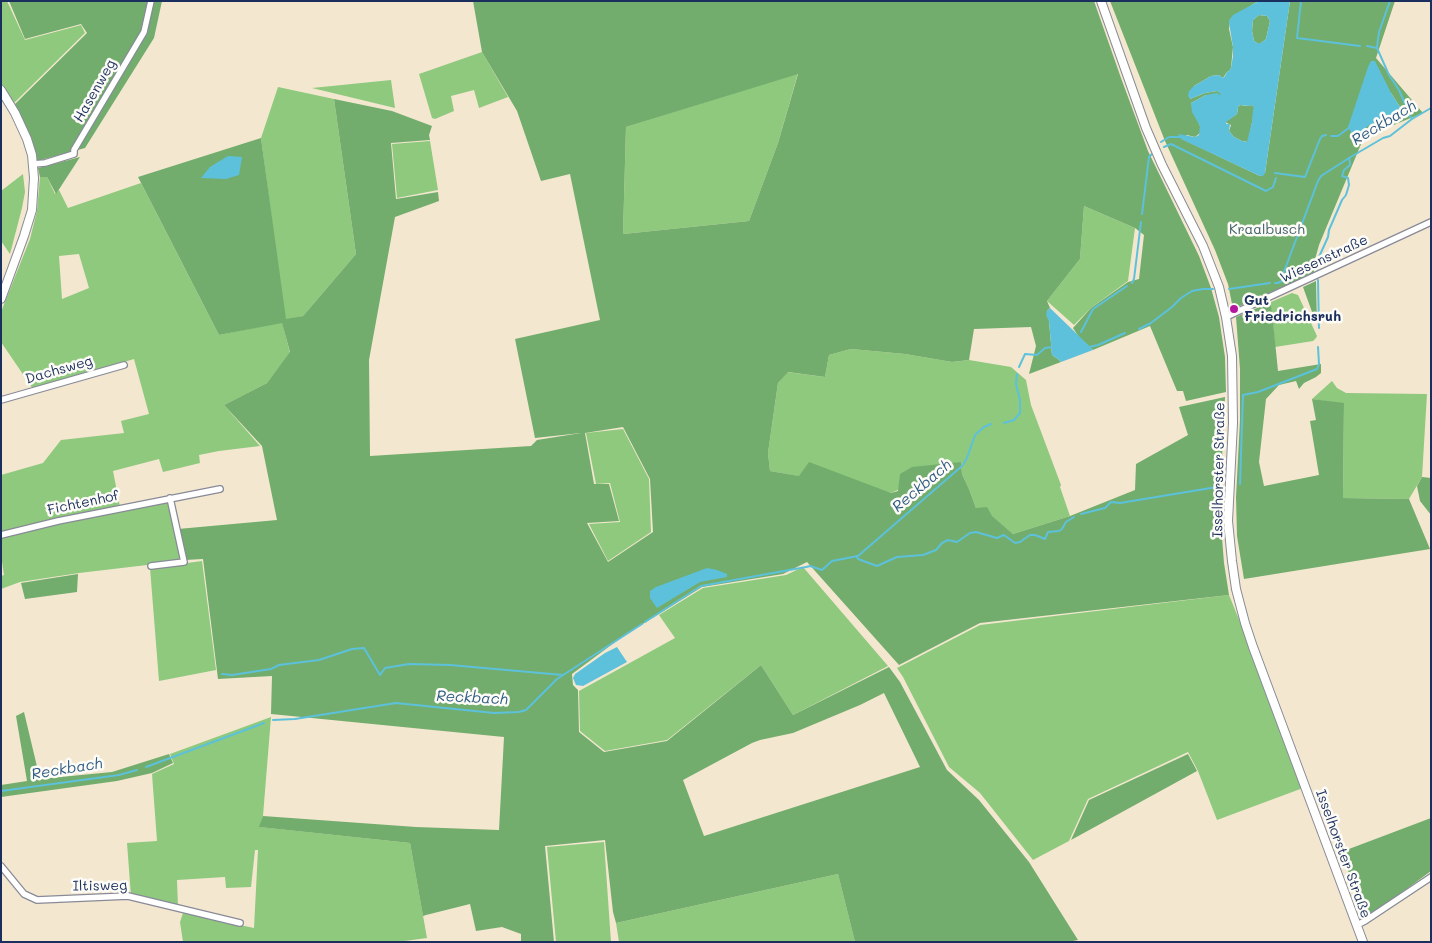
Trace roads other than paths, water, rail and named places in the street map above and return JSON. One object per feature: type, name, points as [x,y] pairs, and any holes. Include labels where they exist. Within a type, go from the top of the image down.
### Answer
[{"type":"street","name":"Hasenweg","points":[[33,164],[45,163],[74,154],[74,150],[144,32],[151,1]]},
{"type":"street","name":"Isselhorster Straße","points":[[1101,1],[1146,128],[1212,268],[1226,317],[1232,356],[1234,393],[1228,521],[1236,589],[1253,647],[1362,942]]},
{"type":"street","points":[[1,90],[15,113],[29,145],[33,164],[34,196],[24,236],[1,299]]},
{"type":"street","name":"Wiesenstraße","points":[[1226,317],[1431,222]]},
{"type":"street","name":"Dachsweg","points":[[1,400],[124,365]]},
{"type":"street","name":"Fichtenhof","points":[[1,535],[58,521],[220,489]]},
{"type":"street","points":[[151,566],[184,562],[170,498]]},
{"type":"street","name":"Iltisweg","points":[[1,866],[24,894],[37,900],[128,896],[240,922]]},
{"type":"street","points":[[1356,925],[1431,877]]},
{"type":"water","points":[[1259,1],[1290,1],[1265,173],[1263,176],[1181,139],[1178,134],[1195,137],[1199,135],[1200,126],[1192,112],[1191,103],[1206,95],[1221,94],[1217,91],[1190,99],[1188,96],[1189,91],[1194,86],[1211,76],[1219,75],[1223,78],[1231,68],[1233,47],[1229,23],[1233,15]],"holes":[[[1259,15],[1267,16],[1270,21],[1266,39],[1261,43],[1254,41],[1252,31],[1253,20]],[[1240,105],[1252,105],[1254,108],[1247,142],[1234,137],[1229,131],[1230,124],[1226,124],[1237,114]]]},
{"type":"water","points":[[1371,61],[1375,61],[1402,110],[1402,114],[1369,125],[1355,139],[1348,127]]},
{"type":"water","points":[[228,156],[242,157],[239,175],[226,179],[201,178],[210,167]]},
{"type":"water","points":[[1050,308],[1093,350],[1061,362],[1052,355],[1049,321],[1046,315]]},
{"type":"water","points":[[707,568],[727,574],[727,577],[700,582],[657,608],[650,598],[650,591],[656,587]]},
{"type":"water","points":[[617,647],[627,662],[583,686],[576,685],[573,678],[575,674]]},
{"type":"waterway","points":[[1301,1],[1297,38],[1360,46]]},
{"type":"waterway","points":[[1377,47],[1379,32],[1390,1]]},
{"type":"waterway","points":[[1367,46],[1377,48],[1389,75],[1399,90],[1407,112]]},
{"type":"waterway","name":"Reckbach","points":[[1275,283],[1282,281],[1321,176],[1383,138],[1390,136],[1412,119],[1431,108]]},
{"type":"waterway","points":[[1401,111],[1407,112],[1412,119]]},
{"type":"waterway","points":[[1331,136],[1338,136],[1350,127]]},
{"type":"waterway","points":[[1275,173],[1305,177],[1320,139],[1326,135]]},
{"type":"waterway","points":[[1161,142],[1169,137],[1182,137]]},
{"type":"waterway","points":[[1164,147],[1171,144],[1266,191],[1273,187],[1276,178]]},
{"type":"waterway","points":[[1142,214],[1149,157],[1152,154]]},
{"type":"waterway","name":"Reckbach","points":[[1317,273],[1319,257],[1349,185],[1348,178],[1342,176],[1344,170],[1350,165],[1349,158]]},
{"type":"waterway","points":[[1132,283],[1141,222]]},
{"type":"waterway","name":"Reckbach","points":[[1318,280],[1319,328]]},
{"type":"waterway","name":"Reckbach","points":[[1229,289],[1270,283]]},
{"type":"waterway","points":[[1081,332],[1093,309],[1127,286]]},
{"type":"waterway","name":"Reckbach","points":[[1139,329],[1151,323],[1192,291],[1213,289]]},
{"type":"waterway","name":"Reckbach","points":[[1089,347],[1125,333]]},
{"type":"waterway","name":"Reckbach","points":[[1019,367],[1025,354],[1037,355],[1045,348],[1053,347]]},
{"type":"waterway","name":"Reckbach","points":[[1240,484],[1243,395],[1258,392],[1317,369],[1319,364],[1318,347]]},
{"type":"waterway","name":"Reckbach","points":[[1004,423],[1014,420],[1020,413],[1020,400],[1016,384],[1017,374]]},
{"type":"waterway","name":"Reckbach","points":[[645,622],[701,586],[810,566],[822,570],[832,561],[858,556],[962,466],[967,458],[975,435],[991,424]]},
{"type":"waterway","name":"Reckbach","points":[[1081,514],[1105,508],[1111,502],[1120,503],[1223,486]]},
{"type":"waterway","name":"Reckbach","points":[[856,556],[858,559],[877,566],[897,557],[923,555],[936,550],[942,543],[948,540],[957,542],[970,533],[976,532],[997,538],[1004,535],[1015,543],[1030,535],[1045,539],[1048,532],[1059,531],[1066,522],[1074,517]]},
{"type":"waterway","name":"Reckbach","points":[[273,720],[295,719],[396,703],[494,713],[519,712],[526,710],[557,679],[642,624]]},
{"type":"waterway","points":[[222,674],[232,675],[271,669],[279,665],[319,660],[352,649],[364,648],[380,675],[385,668],[409,664],[450,665],[563,675]]},
{"type":"waterway","name":"Reckbach","points":[[146,767],[264,723]]},
{"type":"waterway","name":"Reckbach","points":[[1,791],[119,775],[137,770]]},
{"type":"place","name":"Gut Friedrichsruh","points":[[1234,309]]},
{"type":"park label","name":"Kraalbusch","points":[[1267,230]]}]
